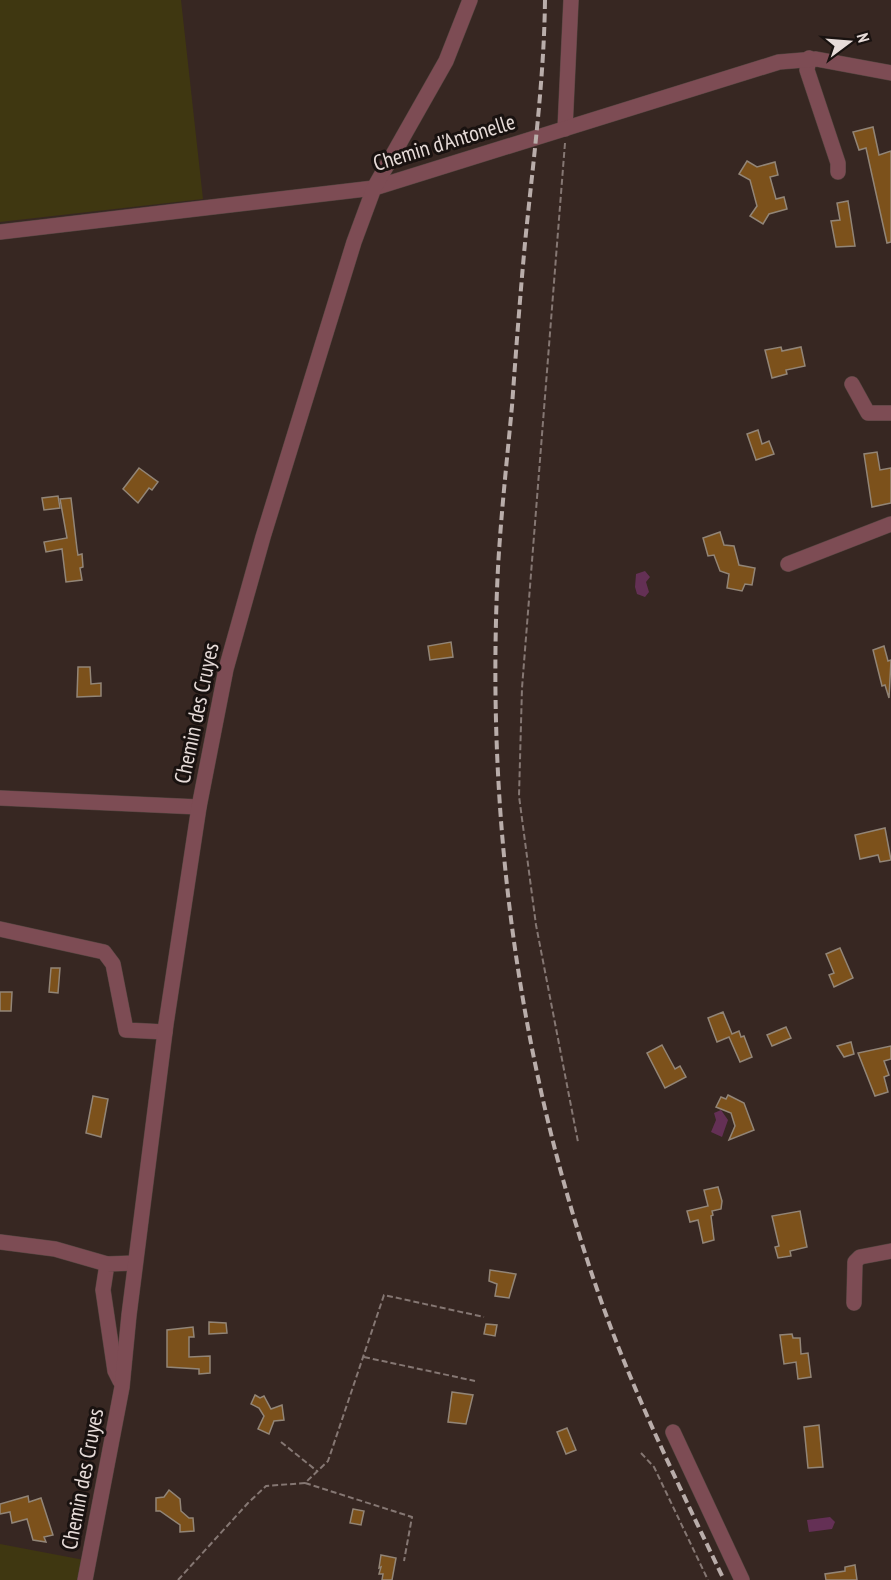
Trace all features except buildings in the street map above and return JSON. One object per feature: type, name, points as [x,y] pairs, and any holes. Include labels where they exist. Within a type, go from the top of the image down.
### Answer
[{"type":"street","name":"Chemin des Cruyes","points":[[85,1580],[122,1387],[135,1263],[165,1032],[199,807],[226,669],[263,537],[354,242],[374,188],[446,61],[470,0]]},
{"type":"street","points":[[566,129],[571,0]]},
{"type":"street","name":"Chemin d'Antonelle","points":[[0,232],[374,188],[779,62],[809,58],[891,73]]},
{"type":"street","points":[[809,58],[807,69],[838,163],[838,172]]},
{"type":"street","points":[[852,384],[867,413],[891,413]]},
{"type":"street","points":[[788,564],[891,524]]},
{"type":"street","points":[[0,798],[199,807]]},
{"type":"street","points":[[0,929],[104,952],[113,964],[126,1029],[165,1032]]},
{"type":"street","points":[[0,1242],[55,1249],[107,1264],[135,1263]]},
{"type":"street","points":[[854,1303],[855,1262],[860,1257],[891,1251]]},
{"type":"street","name":"Chemin des Cruyes","points":[[107,1264],[103,1290],[115,1371],[122,1387]]},
{"type":"street","points":[[673,1432],[742,1580]]},
{"type":"path","points":[[566,129],[565,168],[522,688],[519,796],[536,925],[578,1142]]},
{"type":"path","points":[[305,1483],[328,1461],[384,1295],[484,1317]]},
{"type":"path","points":[[364,1358],[476,1381]]},
{"type":"path","points":[[281,1442],[317,1471]]},
{"type":"path","points":[[641,1453],[654,1467],[708,1580]]},
{"type":"path","points":[[178,1580],[266,1486],[305,1483],[412,1518],[404,1561]]},
{"type":"shaded area","points":[[0,0],[181,0],[203,199],[0,222]]},
{"type":"shaded area","points":[[645,571],[650,577],[646,582],[649,592],[645,597],[637,594],[635,587],[636,574]]},
{"type":"shaded area","points":[[721,1110],[728,1120],[722,1137],[711,1132],[716,1120],[714,1113]]},
{"type":"shaded area","points":[[830,1517],[835,1522],[832,1529],[809,1532],[807,1520]]},
{"type":"shaded area","points":[[0,1544],[84,1560],[79,1580],[0,1580]]},
{"type":"railway","points":[[545,0],[540,92],[523,263],[498,568],[495,664],[497,759],[504,855],[515,950],[531,1044],[552,1137],[577,1229],[608,1320],[634,1386],[724,1580]]}]
